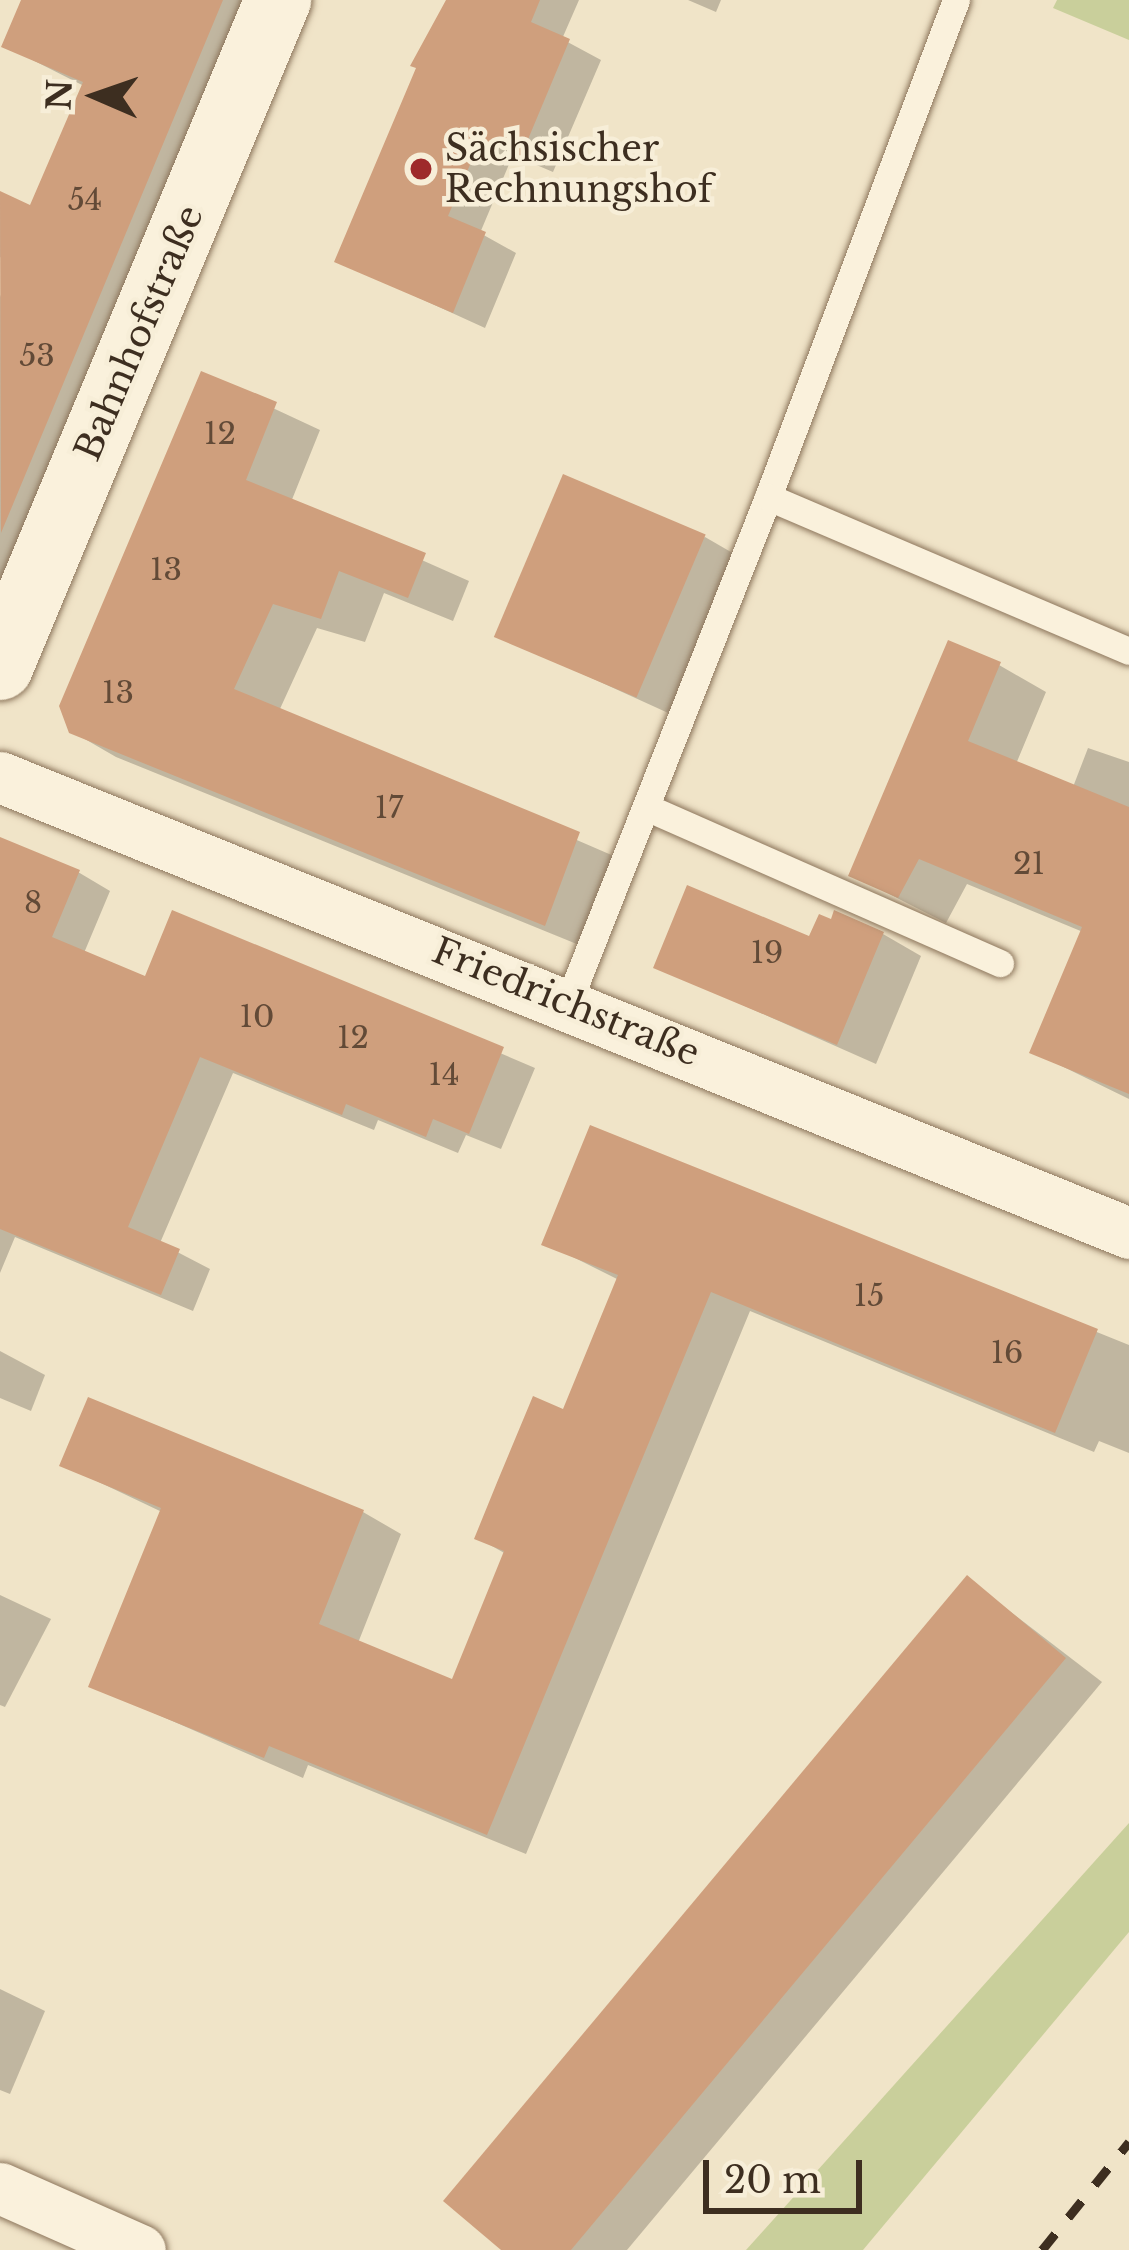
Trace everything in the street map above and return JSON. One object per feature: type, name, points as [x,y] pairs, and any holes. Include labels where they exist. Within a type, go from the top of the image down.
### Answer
[{"type":"main road","name":"Bahnhofstraße","points":[[0,667],[278,0]]},
{"type":"street","name":"Friedrichstraße","points":[[0,776],[1129,1233]]},
{"type":"street","points":[[0,2188],[140,2250]]},
{"type":"lane","points":[[568,1003],[768,497],[956,0]]},
{"type":"lane","points":[[768,497],[1129,651]]},
{"type":"lane","points":[[646,806],[1000,963]]},
{"type":"green space","points":[[1057,0],[1129,0],[1129,40],[1053,8]]},
{"type":"green space","points":[[1129,1823],[1129,1932],[863,2250],[746,2250]]},
{"type":"building","points":[[21,0],[223,0],[1,533],[0,191],[30,205],[83,82],[1,47]]},
{"type":"building","name":"Sächsischer Rechnungshof","points":[[446,0],[540,0],[531,22],[570,39],[521,156],[481,139],[448,216],[486,232],[453,313],[334,262],[416,68],[410,66]]},
{"type":"building","points":[[201,371],[277,402],[246,480],[426,553],[408,598],[339,571],[321,619],[273,604],[234,689],[580,832],[545,926],[69,733],[59,706]]},
{"type":"building","points":[[563,474],[706,535],[637,697],[494,637]]},
{"type":"building","points":[[948,640],[1001,662],[968,741],[1129,807],[1129,1094],[1029,1053],[1082,927],[919,859],[898,898],[848,876]]},
{"type":"building","points":[[0,837],[80,870],[52,937],[145,976],[172,910],[504,1047],[469,1134],[433,1119],[426,1137],[346,1104],[342,1115],[200,1057],[128,1227],[180,1249],[161,1295],[0,1229]]},
{"type":"building","points":[[687,885],[809,936],[819,914],[831,919],[834,910],[884,932],[837,1045],[653,968]]},
{"type":"building","points":[[590,1125],[1098,1329],[1055,1433],[711,1292],[487,1835],[269,1746],[264,1758],[88,1687],[161,1508],[59,1466],[88,1397],[364,1510],[319,1624],[452,1679],[504,1551],[474,1539],[498,1480],[533,1396],[563,1409],[618,1275],[541,1245]]},
{"type":"building","points":[[967,1575],[1066,1658],[571,2250],[501,2250],[443,2201]]},
{"type":"railway","points":[[1042,2250],[1129,2142]]},
{"type":"place","name":"Sächsischer Rechnungshof","points":[[421,169]]}]
